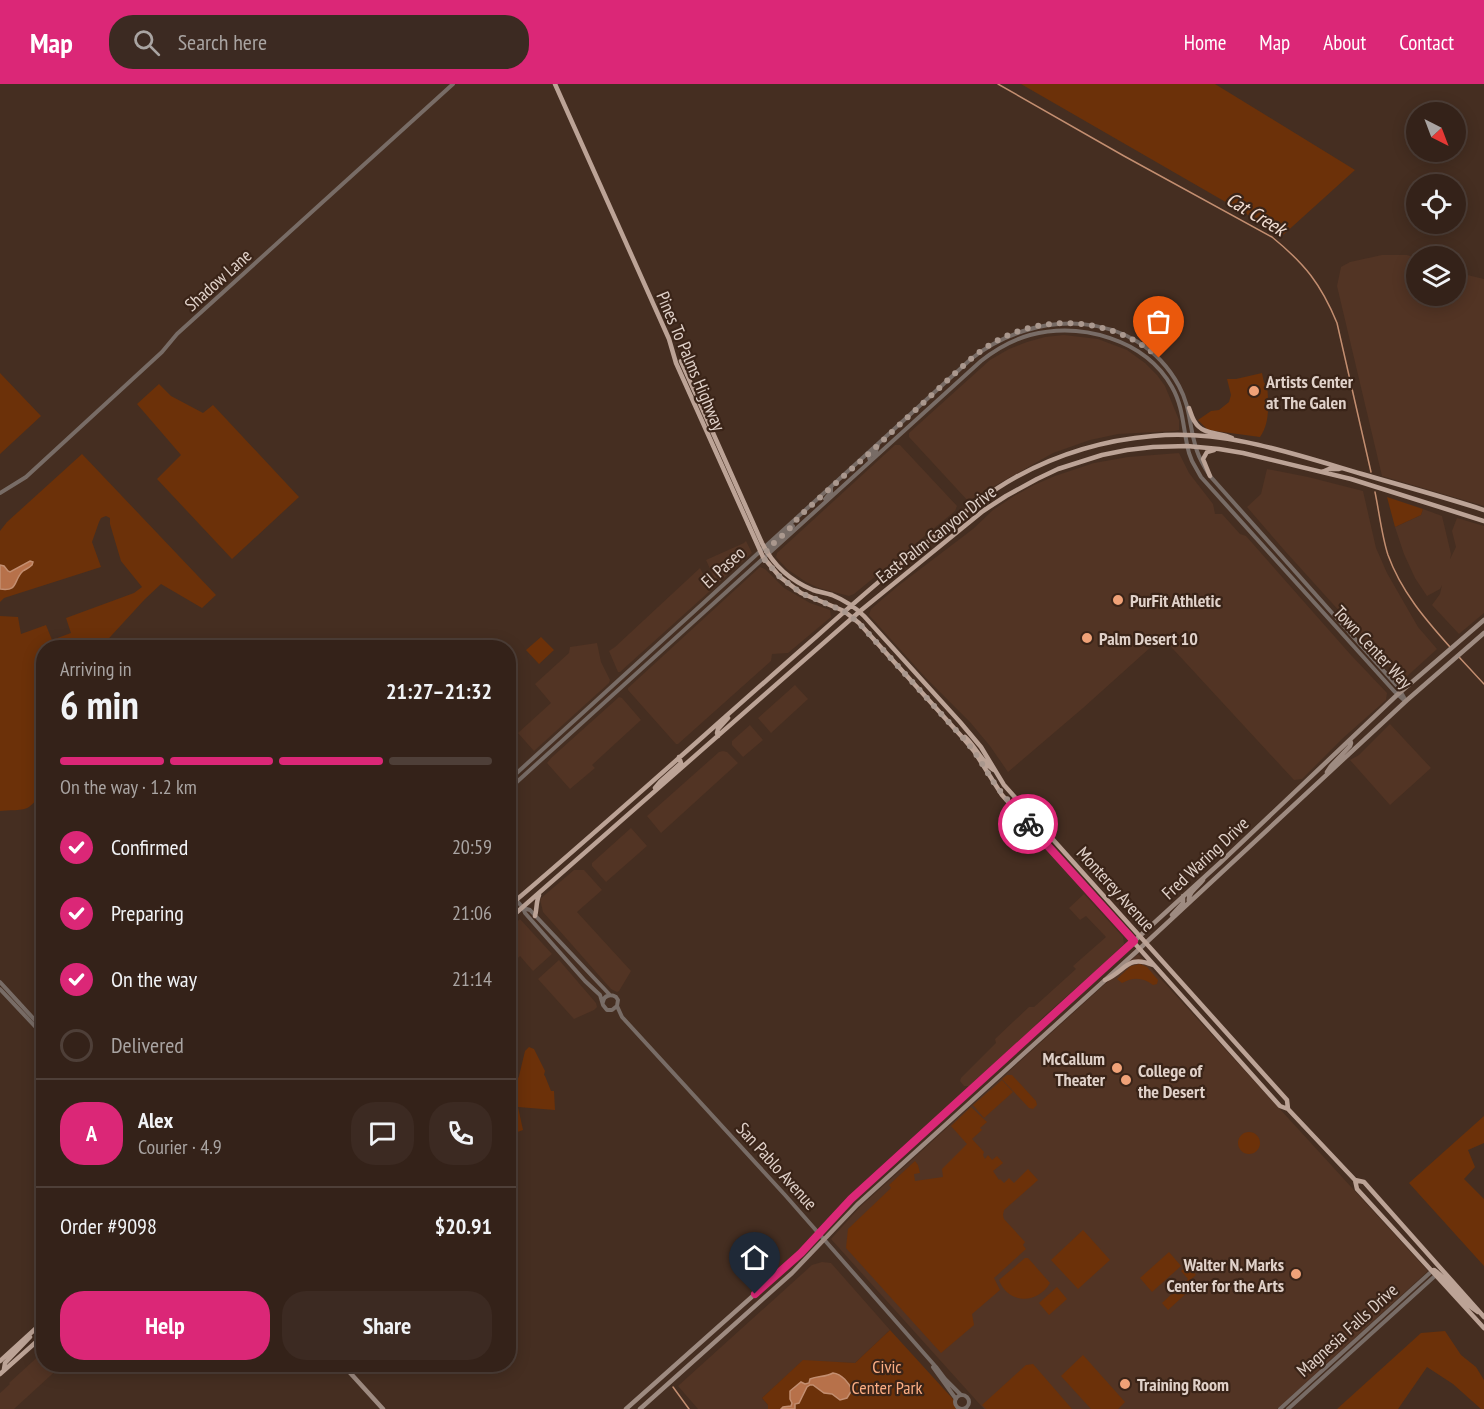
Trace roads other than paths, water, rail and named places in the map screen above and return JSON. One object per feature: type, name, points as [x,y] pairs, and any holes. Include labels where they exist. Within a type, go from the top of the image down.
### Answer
[{"type":"main road","name":"Pines To Palms Highway","points":[[555,84],[764,553],[780,577],[801,593],[844,611]]},
{"type":"main road","points":[[1189,408],[1195,423],[1203,430],[1224,434],[1240,441]]},
{"type":"main road","name":"East Palm Canyon Drive","points":[[517,900],[851,605],[975,504],[1000,486],[1053,459],[1100,444],[1154,435],[1216,437],[1301,456],[1484,510]]},
{"type":"main road","name":"East Palm Canyon Drive","points":[[516,914],[860,612],[983,511],[1037,478],[1058,469],[1102,455],[1153,447],[1219,448],[1322,471],[1484,520]]},
{"type":"main road","points":[[1210,476],[1204,462],[1204,455],[1219,448]]},
{"type":"main road","points":[[1322,471],[1347,470]]},
{"type":"main road","name":"Pines To Palms Highway","points":[[764,553],[793,579],[815,591],[839,598],[851,605]]},
{"type":"main road","name":"Monterey Avenue","points":[[851,605],[860,612],[960,722],[981,747],[1004,785],[1287,1101],[1288,1109]]},
{"type":"main road","name":"Monterey Avenue","points":[[844,611],[859,623],[958,732],[1011,804],[1280,1106],[1288,1109],[1355,1180],[1358,1189],[1484,1328]]},
{"type":"main road","name":"Fred Waring Drive","points":[[627,1409],[787,1266],[851,1199],[1140,936],[1399,693],[1484,620]]},
{"type":"main road","name":"Fred Waring Drive","points":[[640,1409],[792,1273],[865,1198],[1146,943],[1406,701],[1484,633]]},
{"type":"main road","points":[[718,736],[718,729],[737,707]]},
{"type":"main road","points":[[958,732],[972,744],[987,766],[996,771]]},
{"type":"main road","points":[[1324,777],[1330,766],[1350,746],[1350,740]]},
{"type":"main road","points":[[652,793],[660,782],[680,764],[679,757]]},
{"type":"main road","points":[[1011,804],[1017,804],[1026,814],[1030,813]]},
{"type":"main road","points":[[1189,902],[1188,898],[1200,886],[1206,875]]},
{"type":"main road","points":[[535,916],[540,893]]},
{"type":"main road","points":[[1169,921],[1183,903],[1183,896]]},
{"type":"main road","points":[[1105,980],[1115,976],[1133,962],[1142,961],[1155,966]]},
{"type":"main road","name":"Monterey Avenue","points":[[1355,1180],[1364,1182],[1483,1316]]},
{"type":"main road","points":[[1434,1273],[1434,1270],[1473,1310],[1483,1316]]},
{"type":"main road","points":[[0,1361],[35,1330]]},
{"type":"main road","points":[[2,1372],[5,1363],[35,1330]]},
{"type":"main road","points":[[2,1372],[36,1342]]},
{"type":"main road","points":[[349,1372],[383,1409]]},
{"type":"street","name":"Shadow Lane","points":[[0,493],[26,477],[162,352],[177,334],[453,84]]},
{"type":"street","points":[[764,553],[831,487],[972,358],[988,346],[1025,329],[1075,323],[1093,325],[1118,333],[1153,352],[1165,364],[1180,388],[1189,408],[1196,447]]},
{"type":"street","name":"El Paseo","points":[[516,774],[996,350],[1025,337],[1057,331],[1108,337],[1130,346],[1158,368],[1173,388],[1180,404],[1185,435]]},
{"type":"street","name":"Town Center Way","points":[[1185,435],[1192,461],[1207,483],[1399,693]]},
{"type":"street","points":[[870,461],[869,457],[876,451],[878,444]]},
{"type":"street","name":"Town Center Way","points":[[1196,447],[1210,476],[1406,701]]},
{"type":"street","points":[[807,510],[817,510],[831,492],[831,487]]},
{"type":"street","name":"El Paseo","points":[[516,783],[764,553]]},
{"type":"street","name":"San Pablo Avenue","points":[[517,900],[554,947],[600,995],[607,1010],[612,1010],[622,1017],[819,1233],[961,1395]]},
{"type":"street","name":"San Pablo Avenue","points":[[523,908],[530,910],[610,995],[618,1000],[617,1006],[622,1017]]},
{"type":"street","points":[[0,982],[36,1021]]},
{"type":"street","points":[[0,989],[36,1027]]},
{"type":"street","points":[[603,1002],[606,996],[610,995]]},
{"type":"street","points":[[612,1010],[617,1006]]},
{"type":"street","name":"Magnesia Falls Drive","points":[[1280,1409],[1434,1273]]},
{"type":"street","name":"Magnesia Falls Drive","points":[[1288,1409],[1434,1273]]},
{"type":"street","name":"San Pablo Avenue","points":[[932,1363],[956,1399]]},
{"type":"street","points":[[969,1403],[964,1409],[957,1407],[955,1403],[961,1395],[967,1397],[972,1409]]},
{"type":"waterway","name":"Cat Creek","points":[[998,84],[1272,237],[1294,256],[1318,286],[1337,323],[1371,472]]},
{"type":"waterway","name":"Cat Creek","points":[[1375,492],[1384,540],[1393,568],[1415,604],[1450,647]]},
{"type":"waterway","name":"Cat Creek","points":[[1459,657],[1484,684]]},
{"type":"waterway","points":[[673,1387],[689,1409]]},
{"type":"place","name":"Artists Center at The Galen","points":[[1254,391]]},
{"type":"place","name":"PurFit Athletic","points":[[1118,600]]},
{"type":"place","name":"Palm Desert 10","points":[[1087,638]]},
{"type":"place","name":"McCallum Theater","points":[[1117,1068]]},
{"type":"place","name":"College of the Desert","points":[[1126,1080]]},
{"type":"place","name":"Walter N. Marks Center for the Arts","points":[[1296,1274]]},
{"type":"place","name":"Training Room","points":[[1125,1384]]},
{"type":"park label","name":"Civic Center Park","points":[[887,1376]]}]
